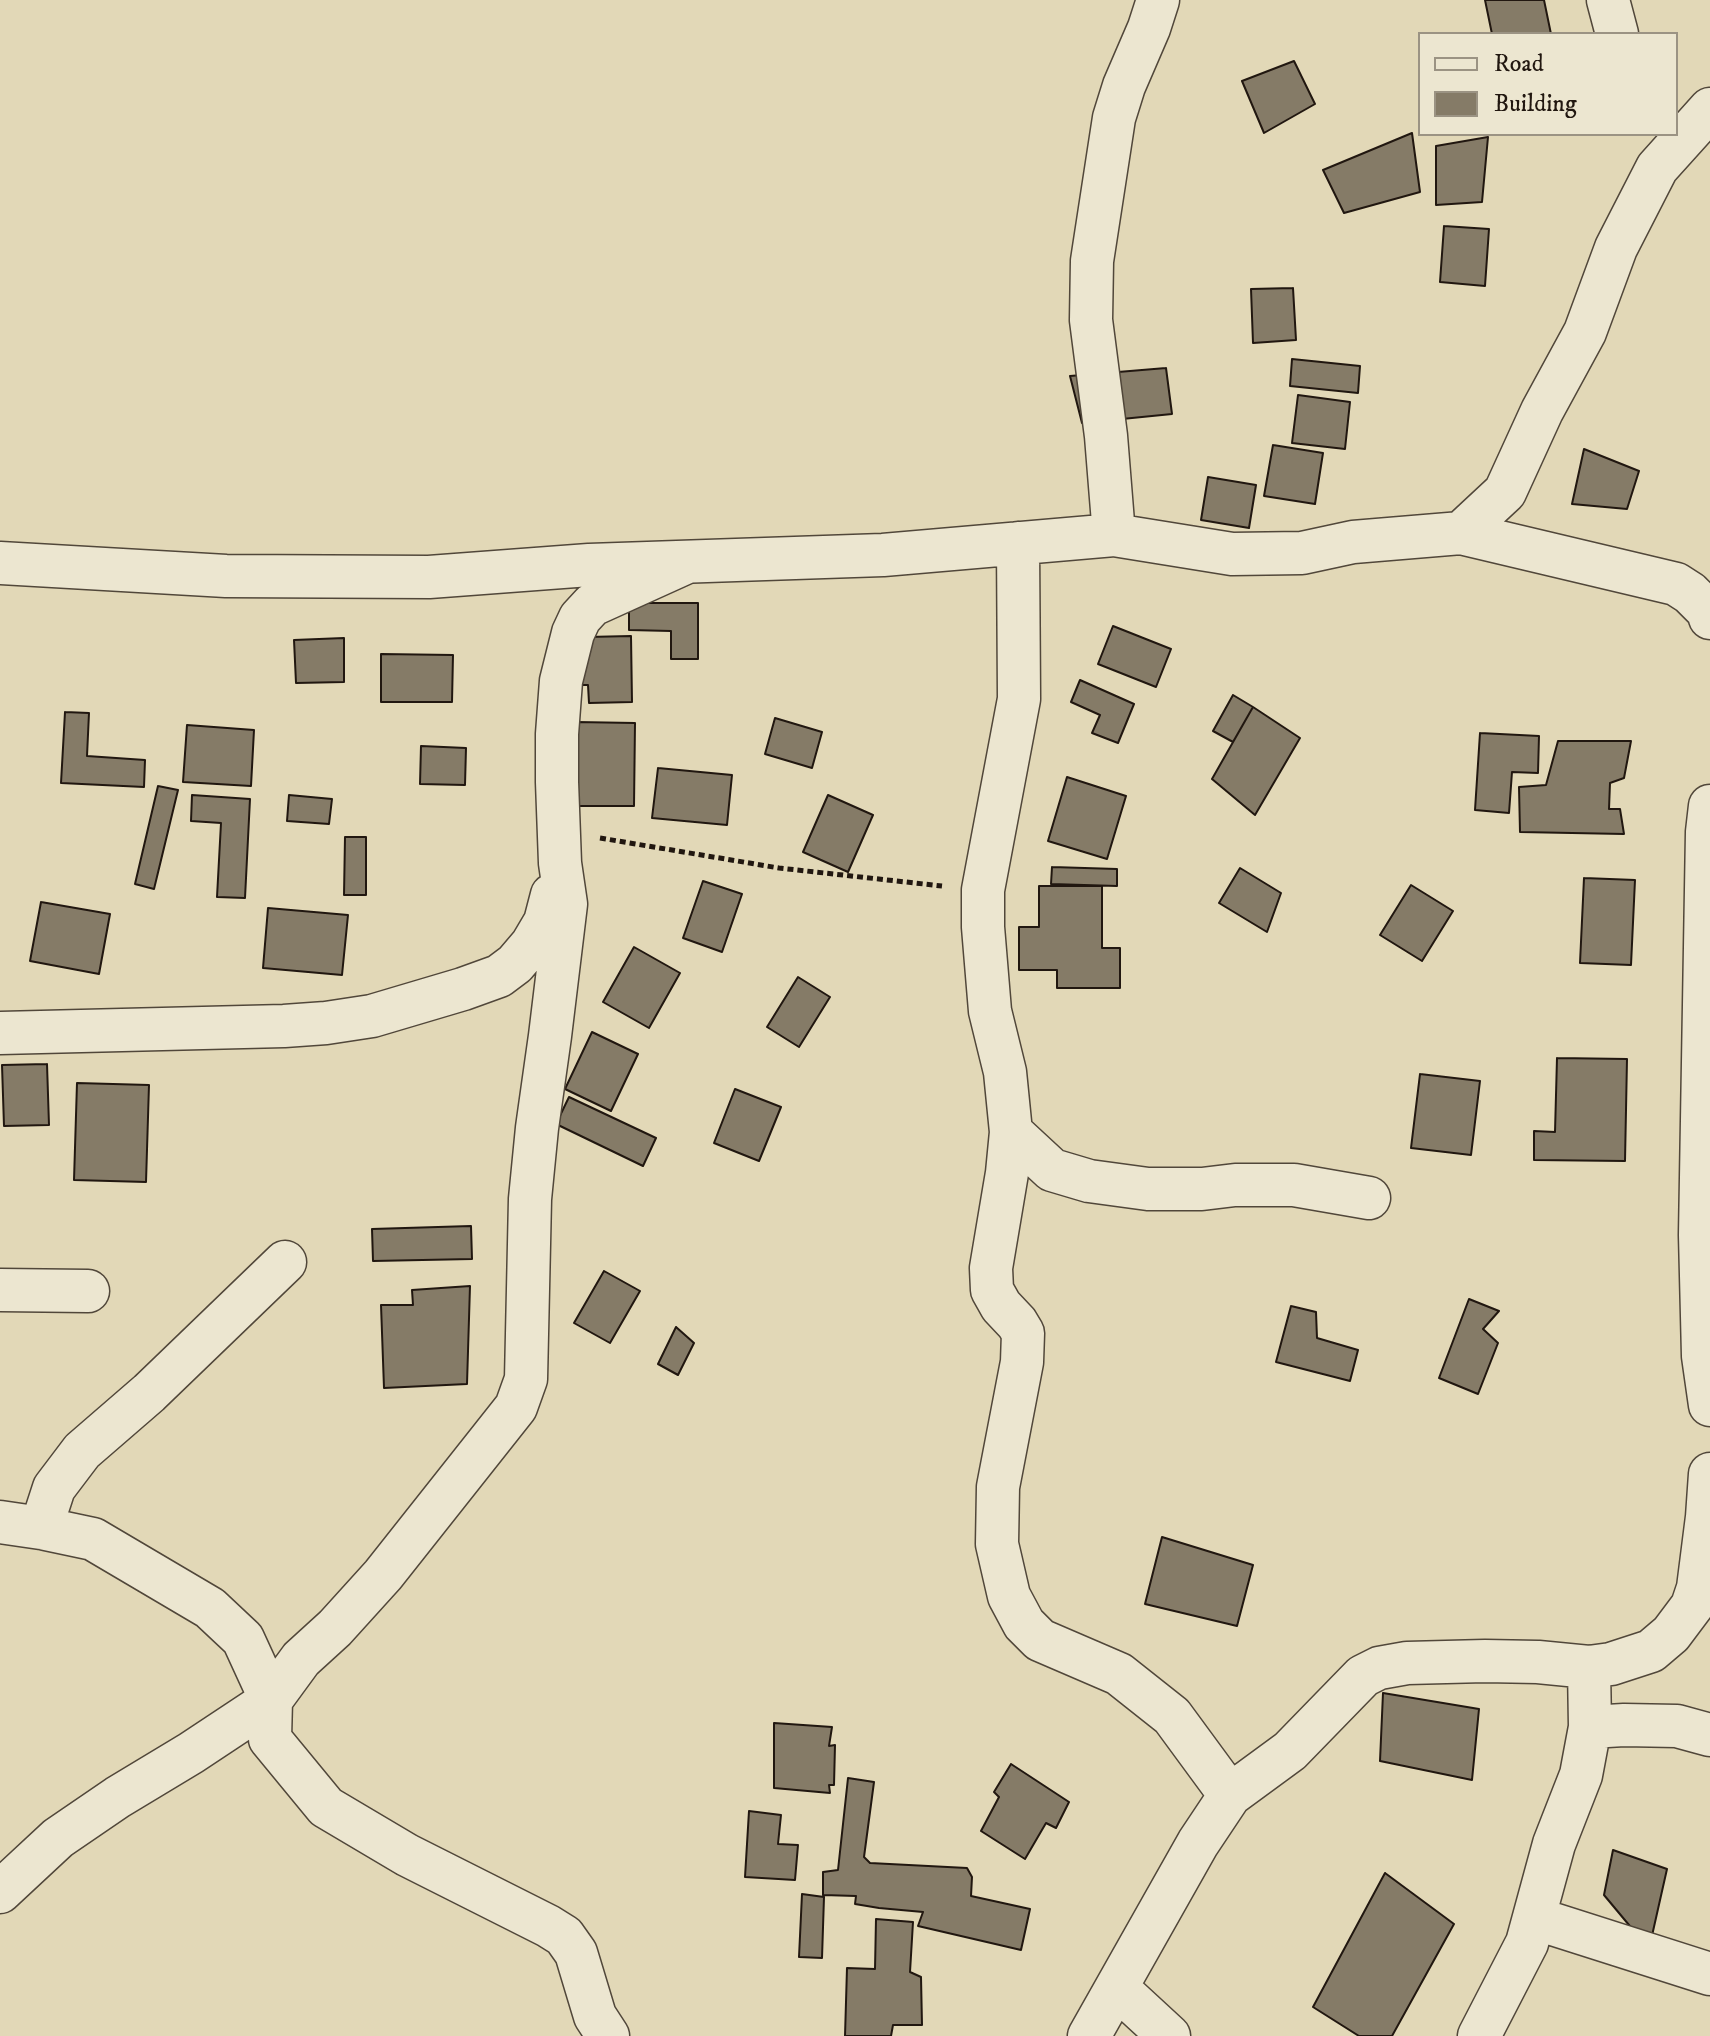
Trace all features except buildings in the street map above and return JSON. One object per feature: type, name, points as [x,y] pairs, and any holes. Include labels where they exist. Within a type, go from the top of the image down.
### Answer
[{"type":"street","points":[[1114,535],[1106,436],[1091,320],[1092,261],[1114,118],[1158,0]]},
{"type":"street","points":[[1608,0],[1616,32]]},
{"type":"street","points":[[1678,132],[1710,109]]},
{"type":"street","points":[[1461,533],[1505,492],[1542,411],[1585,332],[1651,151],[1672,136]]},
{"type":"street","points":[[0,563],[226,576],[429,577],[589,565],[883,555],[1114,535],[1232,554],[1302,553],[1353,542],[1461,533],[1703,600]]},
{"type":"street","points":[[1018,543],[1019,699],[983,890],[990,1011],[1005,1072],[1011,1132],[991,1268],[992,1290],[1023,1333],[1022,1362],[998,1487],[997,1544],[1009,1596],[1024,1624],[1040,1640],[1119,1674],[1172,1716],[1230,1795]]},
{"type":"street","points":[[0,1892],[58,1838],[271,1700],[301,1659],[335,1628],[383,1575],[516,1407],[526,1379],[530,1199],[566,904],[560,863],[557,734],[561,681],[573,633],[580,618],[592,605],[687,562]]},
{"type":"street","points":[[1710,806],[1707,832],[1706,1126],[1700,1235],[1703,1356],[1710,1405]]},
{"type":"street","points":[[0,1033],[326,1023],[372,1016],[463,989],[499,976],[515,964],[532,944],[545,922],[560,863]]},
{"type":"street","points":[[1011,1132],[1052,1170],[1089,1181],[1148,1189],[1294,1185],[1369,1198]]},
{"type":"street","points":[[41,1528],[54,1488],[82,1451],[149,1393],[285,1262]]},
{"type":"street","points":[[0,1290],[88,1291]]},
{"type":"street","points":[[1089,2036],[1198,1843],[1230,1795],[1290,1751],[1363,1676],[1379,1668],[1407,1663],[1538,1662],[1589,1667],[1611,1664],[1651,1651],[1671,1634],[1692,1606],[1698,1588],[1710,1474]]},
{"type":"street","points":[[0,1522],[93,1539],[210,1608],[243,1639],[271,1700],[270,1739],[326,1807],[407,1855],[564,1936],[576,1953],[595,2016],[608,2036]]},
{"type":"street","points":[[1671,1634],[1710,1616]]},
{"type":"street","points":[[1479,2036],[1527,1943],[1554,1844],[1581,1775],[1590,1727],[1589,1667]]},
{"type":"street","points":[[1590,1727],[1677,1726],[1710,1735]]},
{"type":"street","points":[[1534,1918],[1710,1974]]},
{"type":"street","points":[[1117,1988],[1169,2036]]},
{"type":"path","points":[[560,863],[584,841],[601,838],[779,868],[983,890]]}]
